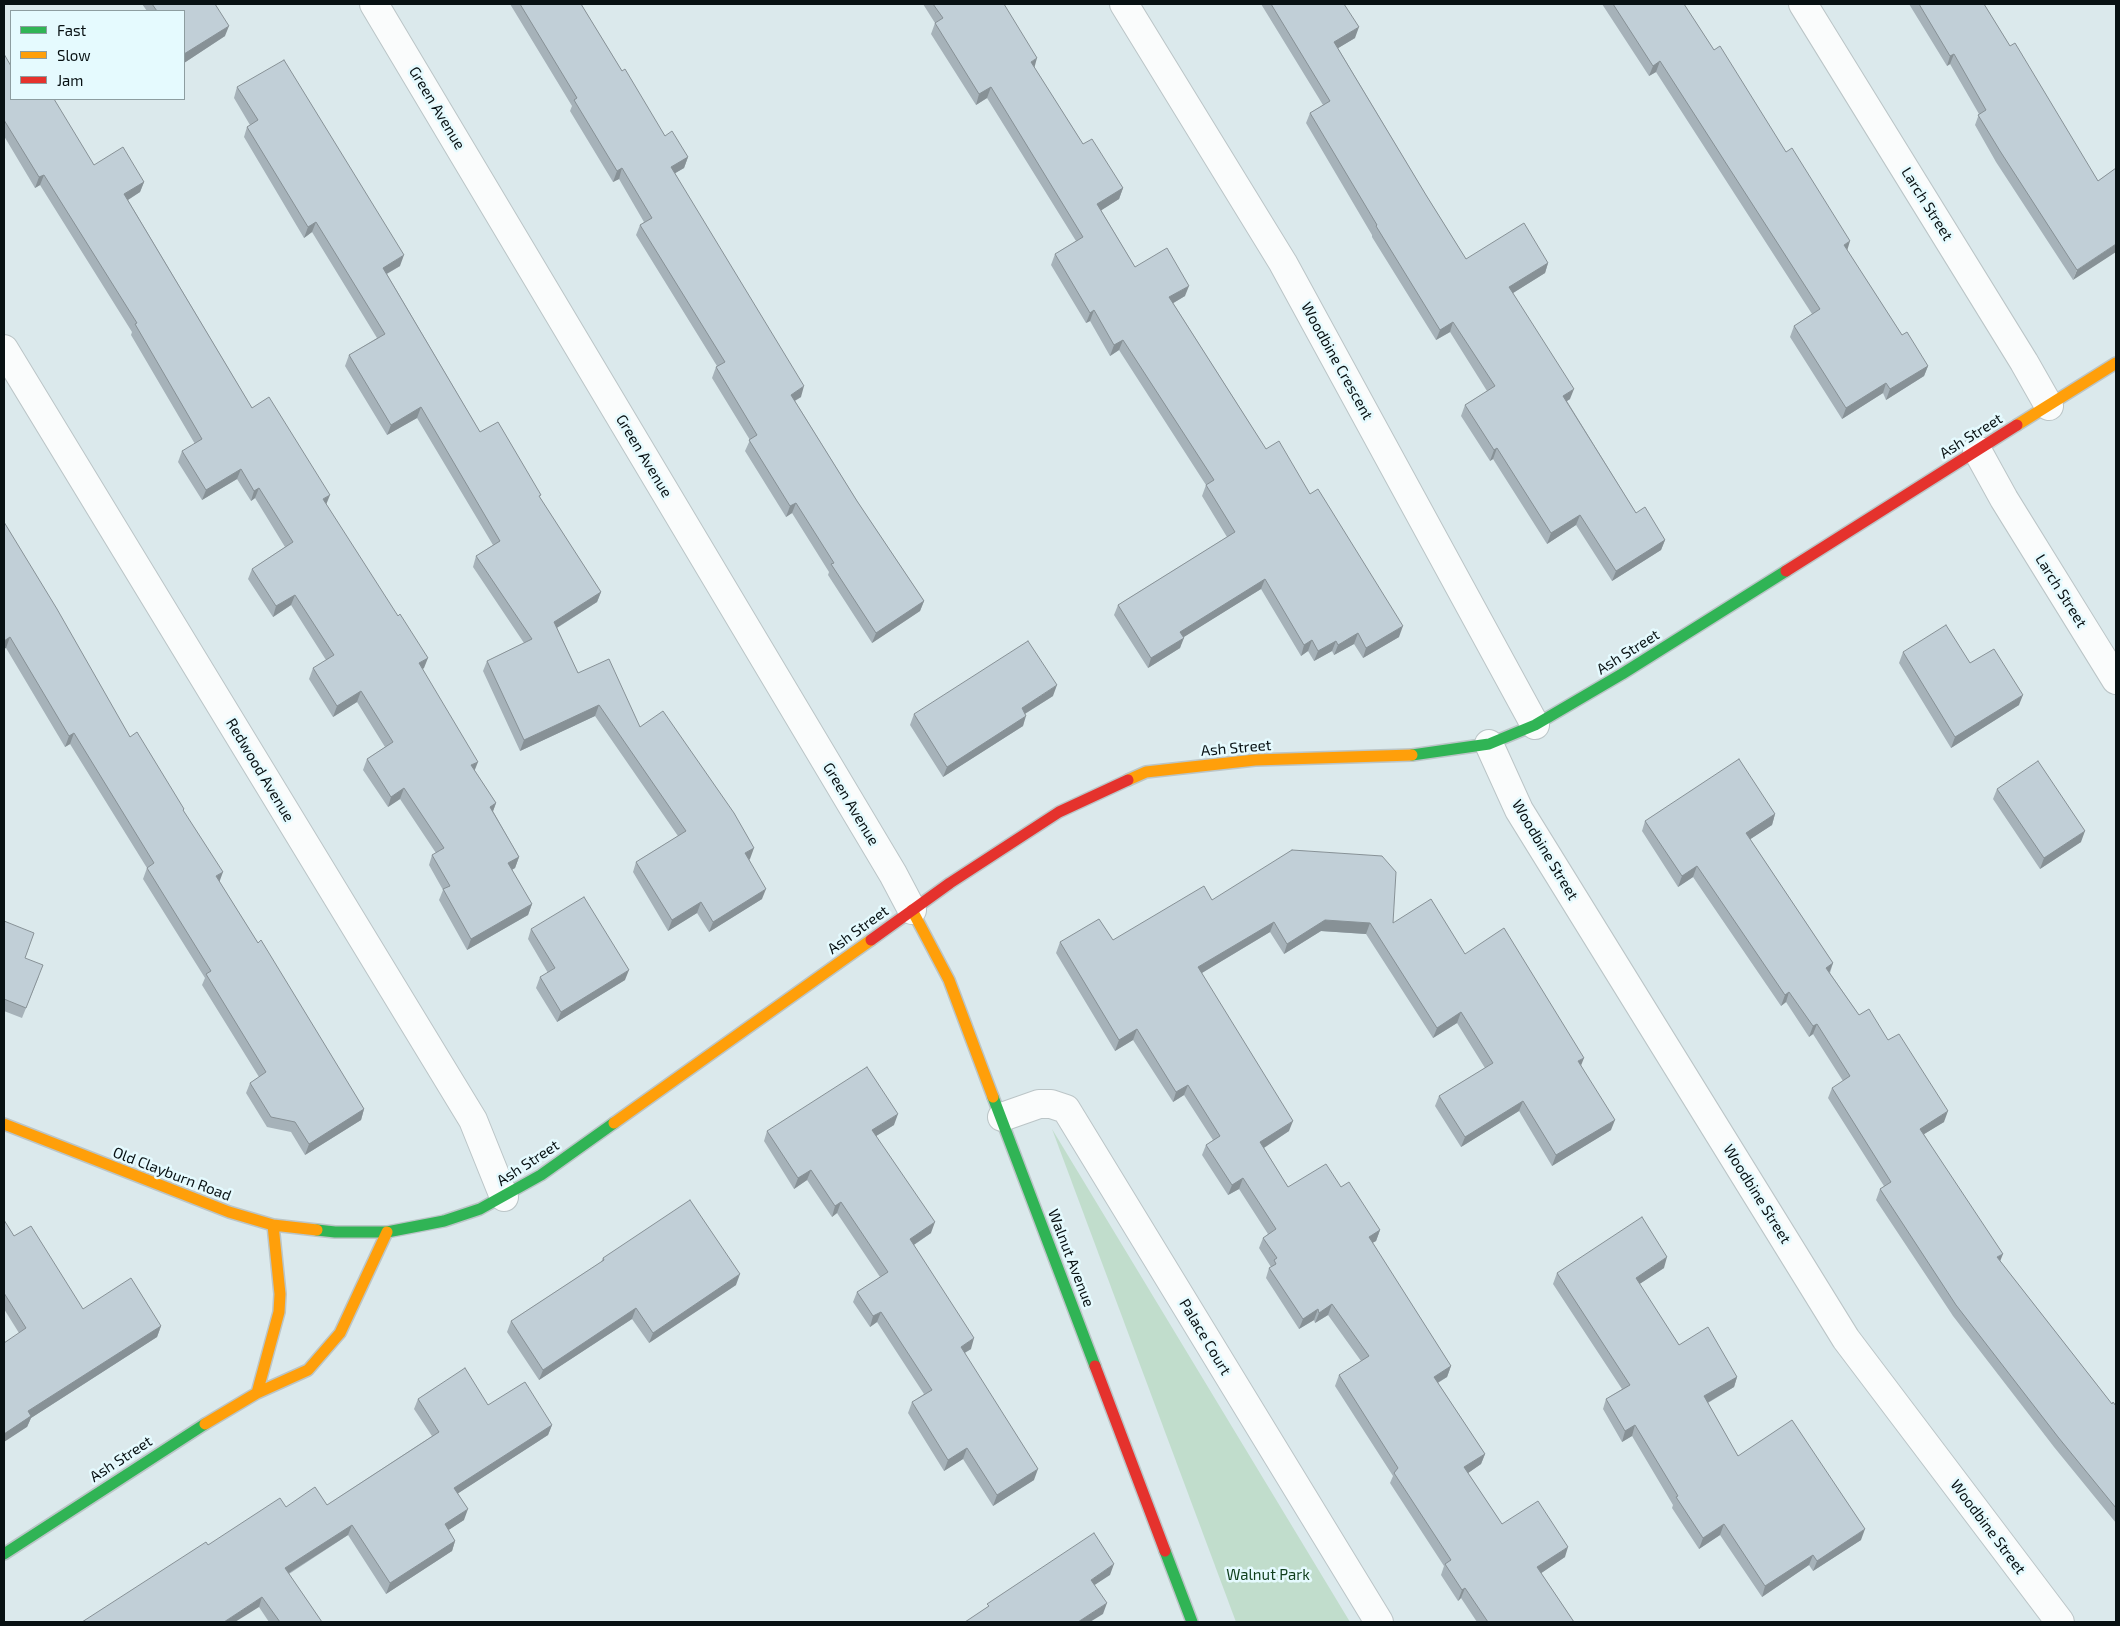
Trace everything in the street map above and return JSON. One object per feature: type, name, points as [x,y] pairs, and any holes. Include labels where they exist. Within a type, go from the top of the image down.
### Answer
[{"type":"main road","name":"Ash Street","points":[[335,1232],[387,1232],[444,1221],[480,1210],[504,1197],[541,1175],[912,910],[1059,812],[1146,772],[1255,760],[1417,755],[1489,744],[1535,725],[1622,674],[2116,363]]},
{"type":"main road","name":"Walnut Avenue","points":[[912,910],[949,980],[1192,1622]]},
{"type":"main road","name":"Old Clayburn Road","points":[[4,1124],[229,1212],[272,1225],[335,1232]]},
{"type":"main road","points":[[257,1393],[280,1312],[280,1294],[272,1225]]},
{"type":"main road","name":"Ash Street","points":[[4,1554],[173,1443],[257,1393],[308,1370],[340,1333],[387,1232]]},
{"type":"street","name":"Green Avenue","points":[[374,4],[893,874],[912,910]]},
{"type":"street","name":"Woodbine Crescent","points":[[1124,4],[1283,263],[1535,725]]},
{"type":"street","name":"Larch Street","points":[[1803,4],[2024,362],[2049,406]]},
{"type":"street","name":"Redwood Avenue","points":[[4,349],[473,1120],[504,1197]]},
{"type":"street","name":"Larch Street","points":[[1977,450],[2004,499],[2116,680]]},
{"type":"street","name":"Woodbine Street","points":[[1489,744],[1519,810],[1846,1339],[2060,1622]]},
{"type":"street","name":"Palace Court","points":[[1002,1117],[1039,1104],[1051,1104],[1066,1109],[1379,1622]]},
{"type":"green space","name":"Walnut Park","points":[[1052,1129],[1350,1622],[1236,1622]]},
{"type":"building","points":[[152,4],[215,4],[229,26],[185,53],[185,10],[156,10]]},
{"type":"building","points":[[520,4],[581,4],[622,71],[625,69],[665,136],[672,131],[688,157],[671,167],[804,386],[791,395],[857,501],[924,601],[876,633],[831,564],[834,563],[796,503],[790,506],[749,440],[757,435],[716,367],[725,362],[640,225],[652,218],[622,168],[617,171],[574,100],[577,98]]},
{"type":"building","points":[[933,4],[1004,4],[1037,58],[1031,62],[1083,144],[1092,139],[1123,188],[1097,204],[1135,267],[1167,248],[1189,286],[1169,297],[1266,449],[1279,441],[1310,494],[1318,489],[1403,626],[1366,648],[1358,633],[1338,645],[1336,641],[1318,651],[1312,640],[1304,645],[1265,579],[1180,632],[1184,638],[1151,658],[1118,605],[1235,532],[1206,485],[1214,480],[1123,340],[1114,345],[1094,310],[1090,313],[1055,254],[1083,237],[991,87],[979,94],[935,23],[943,18]]},
{"type":"building","points":[[1271,4],[1344,4],[1359,27],[1334,42],[1466,259],[1524,223],[1548,263],[1509,287],[1574,389],[1563,396],[1636,513],[1645,507],[1665,540],[1616,571],[1580,515],[1551,533],[1497,448],[1494,450],[1465,405],[1495,386],[1453,322],[1440,330],[1376,226],[1310,113],[1330,101]]},
{"type":"building","points":[[1613,4],[1684,4],[1714,50],[1720,46],[1786,152],[1792,148],[1850,241],[1844,245],[1902,335],[1907,332],[1928,366],[1890,389],[1886,383],[1846,408],[1794,326],[1820,309],[1660,61],[1653,66]]},
{"type":"building","points":[[1919,4],[1984,4],[2010,46],[2015,43],[2098,181],[2116,168],[2116,244],[2077,270],[1978,115],[1986,110],[1954,54],[1950,56]]},
{"type":"building","points":[[4,54],[10,64],[10,100],[55,100],[94,165],[123,147],[144,182],[124,194],[252,408],[269,397],[330,495],[323,499],[398,616],[400,614],[428,658],[419,663],[478,762],[471,765],[496,803],[490,807],[519,857],[508,863],[532,904],[471,939],[443,889],[450,886],[432,855],[444,848],[404,788],[391,797],[367,759],[393,742],[361,691],[337,706],[313,668],[334,655],[295,595],[276,606],[252,569],[293,542],[259,488],[254,491],[241,469],[206,490],[182,451],[202,439],[135,324],[137,323],[44,175],[39,177],[4,120]]},
{"type":"building","points":[[284,60],[404,255],[383,268],[480,432],[498,422],[541,495],[539,496],[601,592],[554,622],[578,673],[609,659],[640,727],[663,711],[734,813],[754,848],[745,853],[766,889],[713,922],[701,902],[672,920],[636,862],[686,831],[599,705],[524,740],[487,661],[532,639],[476,556],[500,541],[421,407],[391,425],[349,355],[385,334],[316,222],[308,227],[247,127],[258,120],[237,87]]},
{"type":"building","points":[[4,522],[57,609],[130,737],[137,732],[183,810],[223,872],[216,876],[258,943],[261,940],[364,1109],[309,1144],[295,1122],[271,1117],[250,1083],[266,1072],[206,974],[211,971],[147,868],[154,863],[74,733],[69,736],[10,637],[4,641]]},
{"type":"building","points":[[1946,625],[1970,663],[1994,649],[2023,695],[1955,737],[1903,652]]},
{"type":"building","points":[[1028,641],[1057,685],[1022,708],[1026,716],[947,767],[914,714]]},
{"type":"building","points":[[1739,759],[1775,814],[1746,833],[1833,963],[1826,968],[1859,1015],[1869,1009],[1888,1040],[1899,1034],[1948,1111],[1920,1129],[2003,1254],[1997,1257],[2112,1404],[2113,1402],[2116,1406],[2116,1508],[2058,1437],[1956,1305],[1880,1189],[1891,1182],[1832,1088],[1850,1076],[1817,1024],[1813,1026],[1789,992],[1785,995],[1697,866],[1682,876],[1645,821]]},
{"type":"building","points":[[2038,761],[2085,831],[2044,858],[1997,789]]},
{"type":"building","points":[[1292,850],[1382,856],[1396,872],[1393,923],[1431,899],[1465,954],[1504,928],[1584,1058],[1578,1061],[1615,1120],[1556,1155],[1523,1101],[1465,1137],[1439,1096],[1493,1063],[1461,1012],[1437,1028],[1370,923],[1325,920],[1287,944],[1274,922],[1198,967],[1293,1121],[1260,1142],[1288,1187],[1326,1164],[1341,1187],[1349,1182],[1380,1230],[1369,1237],[1451,1366],[1434,1377],[1485,1454],[1464,1467],[1502,1524],[1538,1501],[1568,1547],[1537,1567],[1574,1622],[1488,1622],[1465,1588],[1462,1590],[1445,1564],[1451,1560],[1394,1473],[1398,1468],[1339,1375],[1369,1356],[1332,1304],[1319,1313],[1318,1309],[1303,1319],[1269,1268],[1276,1264],[1274,1260],[1277,1258],[1263,1238],[1276,1229],[1243,1178],[1232,1185],[1206,1145],[1220,1136],[1188,1085],[1176,1092],[1137,1029],[1119,1040],[1060,942],[1099,919],[1113,940],[1204,886],[1212,900]]},
{"type":"building","points":[[584,897],[629,970],[561,1012],[540,977],[555,968],[531,929]]},
{"type":"building","points":[[4,921],[34,933],[25,958],[43,965],[26,1008],[4,999]]},
{"type":"building","points":[[867,1067],[898,1114],[872,1130],[935,1222],[910,1239],[974,1338],[961,1347],[1038,1469],[997,1495],[967,1448],[948,1460],[912,1402],[932,1390],[881,1312],[873,1316],[857,1292],[888,1272],[841,1202],[835,1206],[811,1170],[798,1178],[767,1131]]},
{"type":"building","points":[[690,1200],[740,1274],[653,1333],[636,1308],[543,1370],[511,1321],[604,1260],[603,1258]]},
{"type":"building","points":[[1642,1217],[1667,1257],[1636,1278],[1679,1345],[1708,1327],[1737,1377],[1704,1396],[1738,1456],[1792,1420],[1865,1529],[1817,1561],[1813,1555],[1765,1586],[1724,1524],[1703,1538],[1676,1497],[1678,1496],[1635,1425],[1625,1431],[1606,1399],[1630,1385],[1557,1273]]},
{"type":"building","points":[[4,1220],[14,1236],[31,1226],[83,1309],[131,1278],[161,1326],[28,1411],[31,1416],[4,1434],[4,1343],[26,1328],[4,1293]]},
{"type":"building","points":[[465,1368],[488,1405],[525,1382],[552,1425],[454,1488],[468,1509],[445,1524],[455,1541],[390,1583],[352,1525],[285,1568],[322,1622],[280,1622],[262,1597],[224,1622],[82,1622],[206,1542],[208,1545],[280,1498],[286,1507],[315,1487],[327,1505],[439,1432],[418,1399]]},
{"type":"building","points":[[1094,1533],[1114,1564],[1091,1580],[1107,1603],[1078,1622],[965,1622],[989,1606],[987,1604]]},
{"type":"traffic: fast","points":[[1412,755],[1489,744],[1535,725],[1622,674],[1786,571]]},
{"type":"traffic: fast","points":[[993,1097],[1095,1366]]},
{"type":"traffic: fast","points":[[317,1230],[387,1232],[444,1221],[480,1209],[541,1175],[614,1123]]},
{"type":"traffic: fast","points":[[4,1554],[205,1424]]},
{"type":"traffic: fast","points":[[1165,1551],[1192,1622]]},
{"type":"traffic: slow","points":[[2017,425],[2116,363]]},
{"type":"traffic: slow","points":[[1128,780],[1146,772],[1255,760],[1412,755]]},
{"type":"traffic: slow","points":[[912,910],[949,980],[993,1097]]},
{"type":"traffic: slow","points":[[614,1123],[871,940]]},
{"type":"traffic: slow","points":[[4,1124],[229,1212],[273,1225],[317,1230]]},
{"type":"traffic: slow","points":[[257,1393],[279,1312],[280,1294],[273,1225]]},
{"type":"traffic: slow","points":[[205,1424],[257,1393],[308,1370],[340,1333],[387,1232]]},
{"type":"traffic: jam","points":[[1786,571],[2017,425]]},
{"type":"traffic: jam","points":[[871,940],[950,883],[1059,812],[1128,780]]},
{"type":"traffic: jam","points":[[1095,1366],[1165,1551]]}]
